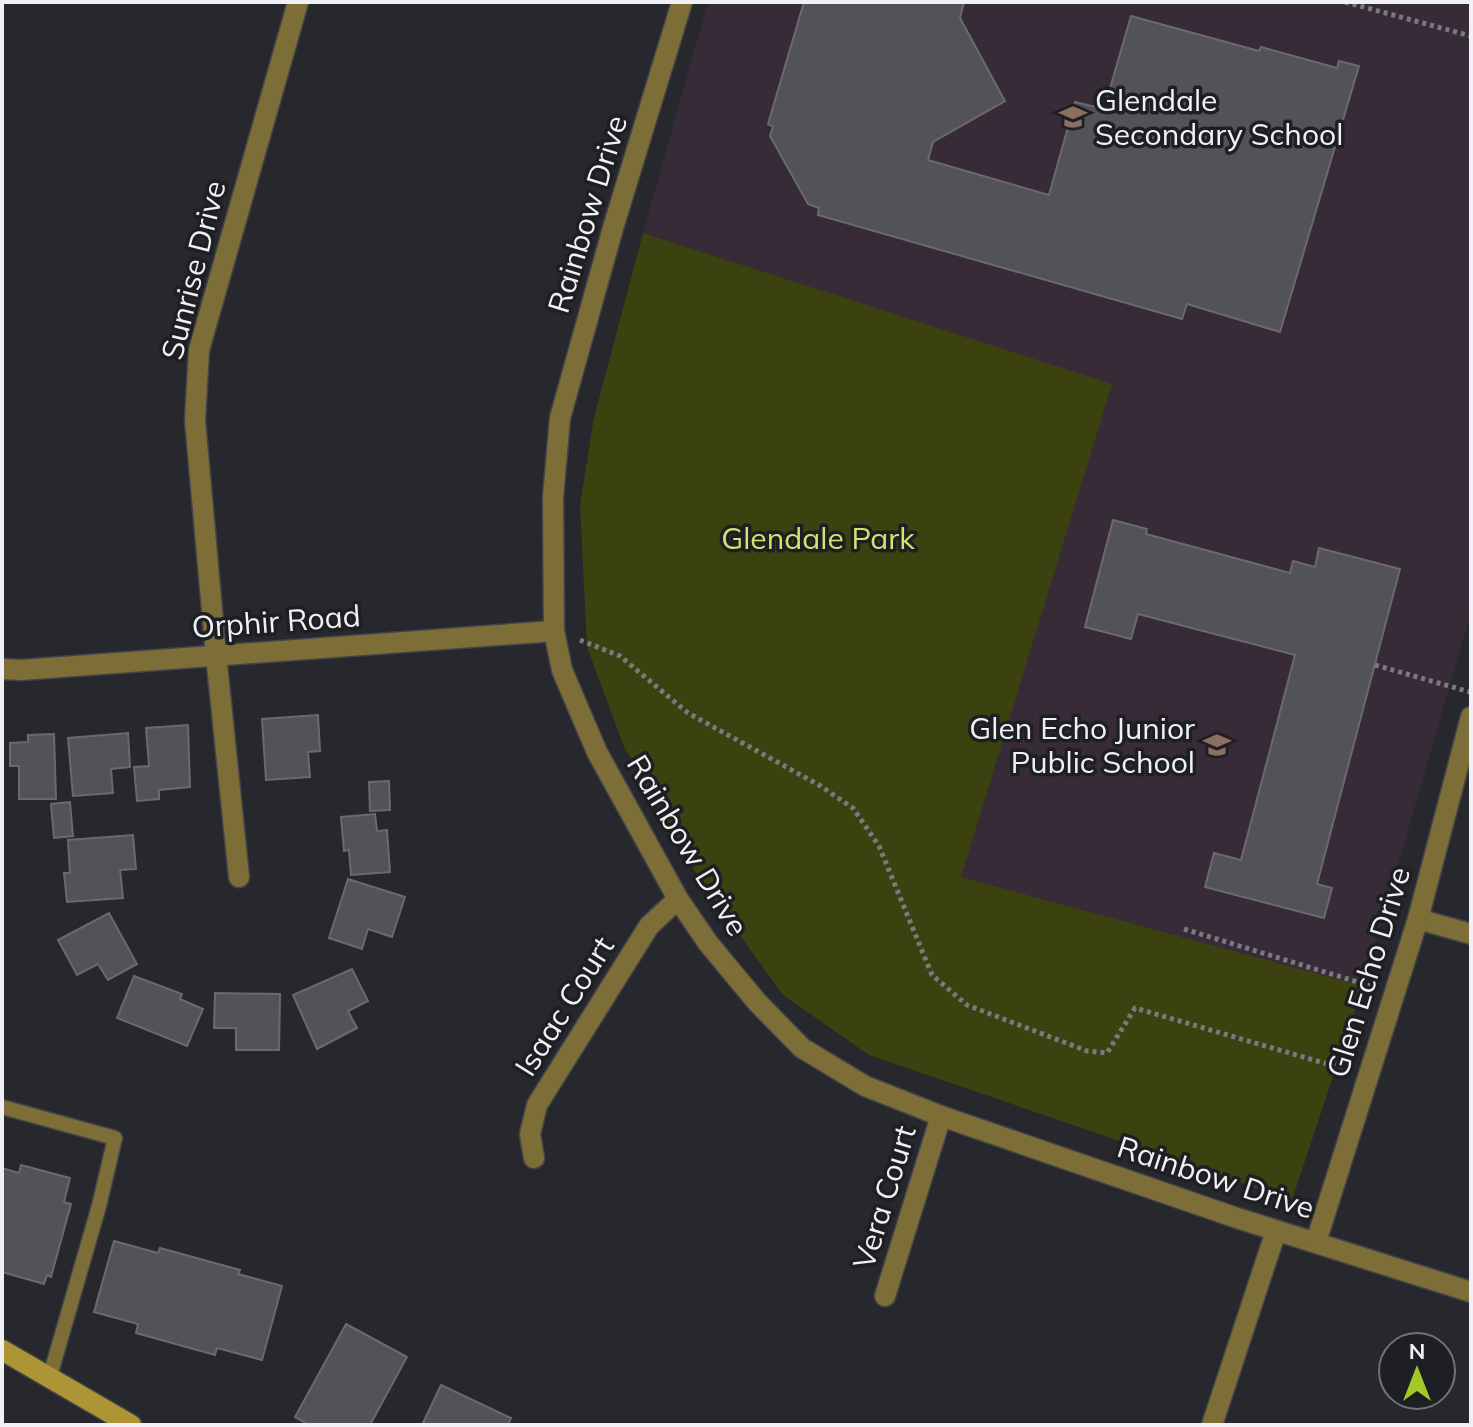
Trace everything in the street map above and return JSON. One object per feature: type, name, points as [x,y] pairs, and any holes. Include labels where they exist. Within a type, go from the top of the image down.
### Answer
[{"type":"main road","points":[[2,1350],[131,1425]]},
{"type":"street","name":"Sunrise Drive","points":[[239,877],[195,420],[199,350],[298,2]]},
{"type":"street","name":"Rainbow Drive","points":[[682,2],[600,272],[560,418],[553,497],[554,631],[562,670],[597,752],[678,899],[708,943],[757,1002],[802,1048],[865,1086],[941,1116],[1276,1231],[1471,1292]]},
{"type":"street","name":"Orphir Road","points":[[2,669],[554,631]]},
{"type":"street","name":"Glen Echo Drive","points":[[1316,1242],[1418,919],[1471,717]]},
{"type":"street","name":"Isaac Court","points":[[534,1158],[530,1134],[537,1105],[649,926],[678,899]]},
{"type":"street","points":[[1418,919],[1471,934]]},
{"type":"street","name":"Vera Court","points":[[885,1296],[941,1116]]},
{"type":"street","points":[[1212,1425],[1276,1231]]},
{"type":"lane","points":[[2,1107],[115,1138],[99,1206],[50,1376]]},
{"type":"path","points":[[1345,2],[1471,36]]},
{"type":"path","points":[[554,631],[620,656],[688,713],[819,785],[853,808],[879,846],[932,975],[967,1005],[1087,1051],[1107,1053],[1135,1008],[1368,1076]]},
{"type":"path","points":[[1375,665],[1471,692]]},
{"type":"path","points":[[1184,929],[1394,993]]},
{"type":"shaded area","points":[[708,2],[1471,2],[1471,612],[1363,986],[961,877],[1111,384],[643,233]]},
{"type":"green space","name":"Glendale Park","points":[[643,233],[1112,384],[961,877],[1363,986],[1292,1200],[869,1055],[783,995],[700,880],[624,747],[587,647],[580,505],[594,418]]},
{"type":"building","points":[[804,2],[964,2],[960,18],[1005,101],[933,142],[928,160],[1049,195],[1075,102],[1104,109],[1131,16],[1259,51],[1261,47],[1337,68],[1339,61],[1359,66],[1280,332],[1187,304],[1182,319],[818,215],[819,208],[808,204],[770,136],[773,127],[768,124]]},
{"type":"building","points":[[1113,520],[1147,529],[1146,534],[1290,573],[1293,561],[1315,567],[1319,548],[1400,569],[1317,884],[1332,888],[1324,918],[1205,887],[1214,853],[1241,860],[1295,655],[1138,614],[1131,639],[1085,627]]},
{"type":"building","points":[[318,715],[320,751],[308,752],[310,777],[266,780],[262,719]]},
{"type":"building","points":[[188,725],[190,787],[159,790],[159,799],[137,801],[134,767],[149,766],[146,728]]},
{"type":"building","points":[[128,733],[130,767],[111,769],[113,793],[73,796],[68,738]]},
{"type":"building","points":[[54,734],[56,799],[19,799],[19,766],[10,766],[10,743],[28,742],[28,735]]},
{"type":"building","points":[[389,781],[390,810],[370,811],[369,782]]},
{"type":"building","points":[[70,802],[73,836],[54,838],[51,804]]},
{"type":"building","points":[[375,814],[377,831],[387,830],[390,872],[351,875],[349,850],[344,851],[341,817]]},
{"type":"building","points":[[133,835],[136,869],[120,870],[123,898],[67,902],[64,873],[70,873],[68,840]]},
{"type":"building","points":[[348,879],[405,897],[392,937],[368,929],[362,949],[329,938]]},
{"type":"building","points":[[109,913],[137,964],[108,980],[98,964],[77,975],[58,940]]},
{"type":"building","points":[[352,969],[368,1001],[348,1011],[357,1028],[317,1049],[293,995]]},
{"type":"building","points":[[134,976],[182,994],[180,999],[203,1009],[187,1046],[117,1018]]},
{"type":"building","points":[[215,993],[280,994],[279,1050],[236,1050],[236,1028],[214,1028]]},
{"type":"building","points":[[21,1165],[70,1178],[64,1202],[71,1204],[51,1277],[47,1275],[44,1284],[2,1272],[2,1168],[19,1173]]},
{"type":"building","points":[[114,1241],[158,1253],[160,1248],[240,1270],[238,1274],[282,1286],[262,1360],[217,1348],[215,1355],[136,1333],[138,1324],[94,1312]]},
{"type":"building","points":[[346,1324],[407,1357],[370,1425],[309,1425],[295,1417]]},
{"type":"building","points":[[441,1385],[511,1418],[508,1425],[422,1425]]},
{"type":"place","name":"Glendale Secondary School","points":[[1073,117]]},
{"type":"place","name":"Glen Echo Junior Public School","points":[[1217,745]]}]
